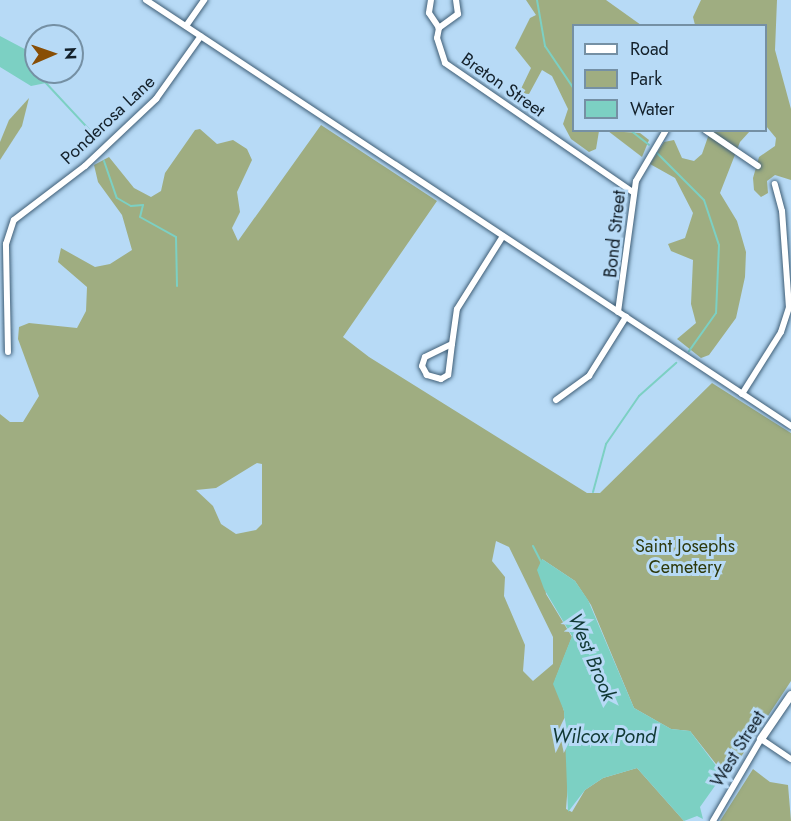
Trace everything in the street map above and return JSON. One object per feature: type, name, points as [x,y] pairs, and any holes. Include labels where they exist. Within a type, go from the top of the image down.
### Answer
[{"type":"street","points":[[146,0],[791,426]]},
{"type":"street","points":[[186,26],[204,0]]},
{"type":"street","name":"Breton Street","points":[[431,0],[429,13],[439,28],[439,53],[452,69],[633,192]]},
{"type":"street","points":[[439,28],[458,14],[456,0]]},
{"type":"street","name":"Ponderosa Lane","points":[[8,352],[6,244],[14,220],[91,160],[156,99],[201,36]]},
{"type":"street","name":"Bond Street","points":[[618,312],[633,192],[665,132]]},
{"type":"street","points":[[708,132],[758,166]]},
{"type":"street","points":[[742,394],[787,319],[789,273],[775,184]]},
{"type":"street","points":[[452,344],[425,357],[425,373],[438,379],[448,375],[452,344],[455,312],[503,236]]},
{"type":"street","points":[[556,400],[589,376],[626,317]]},
{"type":"street","name":"West Street","points":[[713,821],[761,739],[791,695]]},
{"type":"street","points":[[761,739],[791,759]]},
{"type":"green space","points":[[526,0],[606,0],[640,24],[572,24],[572,132],[599,132],[596,149],[589,152],[571,139],[563,124],[568,109],[552,76],[542,70],[529,94],[519,93],[531,68],[515,48],[530,18],[536,15]]},
{"type":"green space","points":[[701,0],[777,0],[775,50],[791,109],[791,180],[775,175],[767,181],[768,193],[761,197],[754,190],[753,178],[759,157],[775,146],[776,138],[767,127],[767,24],[695,24],[693,17]]},
{"type":"green space","points":[[29,98],[22,126],[0,160],[0,142],[9,120]]},
{"type":"green space","name":"Saint Josephs Cemetery","points":[[321,125],[437,201],[343,337],[369,357],[587,493],[600,493],[712,383],[791,433],[791,681],[727,778],[690,731],[671,729],[634,708],[591,605],[575,581],[542,559],[546,594],[572,637],[555,680],[564,711],[569,771],[566,809],[572,812],[585,790],[603,778],[637,768],[684,821],[0,821],[0,414],[10,422],[23,422],[39,396],[18,339],[19,327],[29,323],[77,328],[86,311],[87,287],[58,262],[61,248],[95,267],[110,264],[132,250],[122,215],[98,182],[94,165],[109,157],[134,188],[151,197],[161,191],[165,173],[195,130],[200,129],[217,144],[233,140],[247,149],[252,160],[237,192],[240,212],[232,228],[238,241]],"holes":[[[257,463],[262,464],[262,524],[256,530],[236,534],[221,524],[213,506],[196,490],[216,488]],[[496,541],[509,547],[553,637],[553,664],[533,681],[523,671],[525,645],[504,596],[505,577],[492,561]]]},
{"type":"green space","points":[[609,132],[640,133],[649,140],[642,157]]},
{"type":"green space","points":[[710,132],[749,132],[740,142],[720,193],[737,221],[746,252],[745,277],[736,318],[709,355],[701,358],[677,339],[696,323],[691,304],[693,260],[671,251],[668,244],[685,238],[693,213],[675,178],[650,164],[664,142],[674,140],[682,158],[694,161],[702,154]]},
{"type":"green space","points":[[753,769],[770,782],[788,785],[791,821],[720,821]]},
{"type":"water","points":[[0,36],[24,49],[24,82],[0,67]]},
{"type":"water","name":"Wilcox Pond","points":[[542,559],[575,581],[588,600],[634,708],[671,729],[690,731],[717,767],[722,776],[700,807],[703,819],[697,816],[684,821],[637,768],[603,778],[585,790],[568,812],[564,711],[553,684],[572,636],[544,589],[537,570]]},
{"type":"waterway","points":[[537,0],[545,46],[572,86]]},
{"type":"waterway","name":"West Brook","points":[[47,84],[98,139]]},
{"type":"waterway","points":[[633,132],[649,145]]},
{"type":"waterway","points":[[657,153],[704,200],[719,245],[716,313],[689,351]]},
{"type":"waterway","name":"West Brook","points":[[104,161],[117,198],[131,206],[143,205],[140,217],[176,237],[177,286]]},
{"type":"waterway","points":[[593,492],[606,444],[639,396],[676,363]]},
{"type":"waterway","name":"West Brook","points":[[533,546],[541,562]]}]
